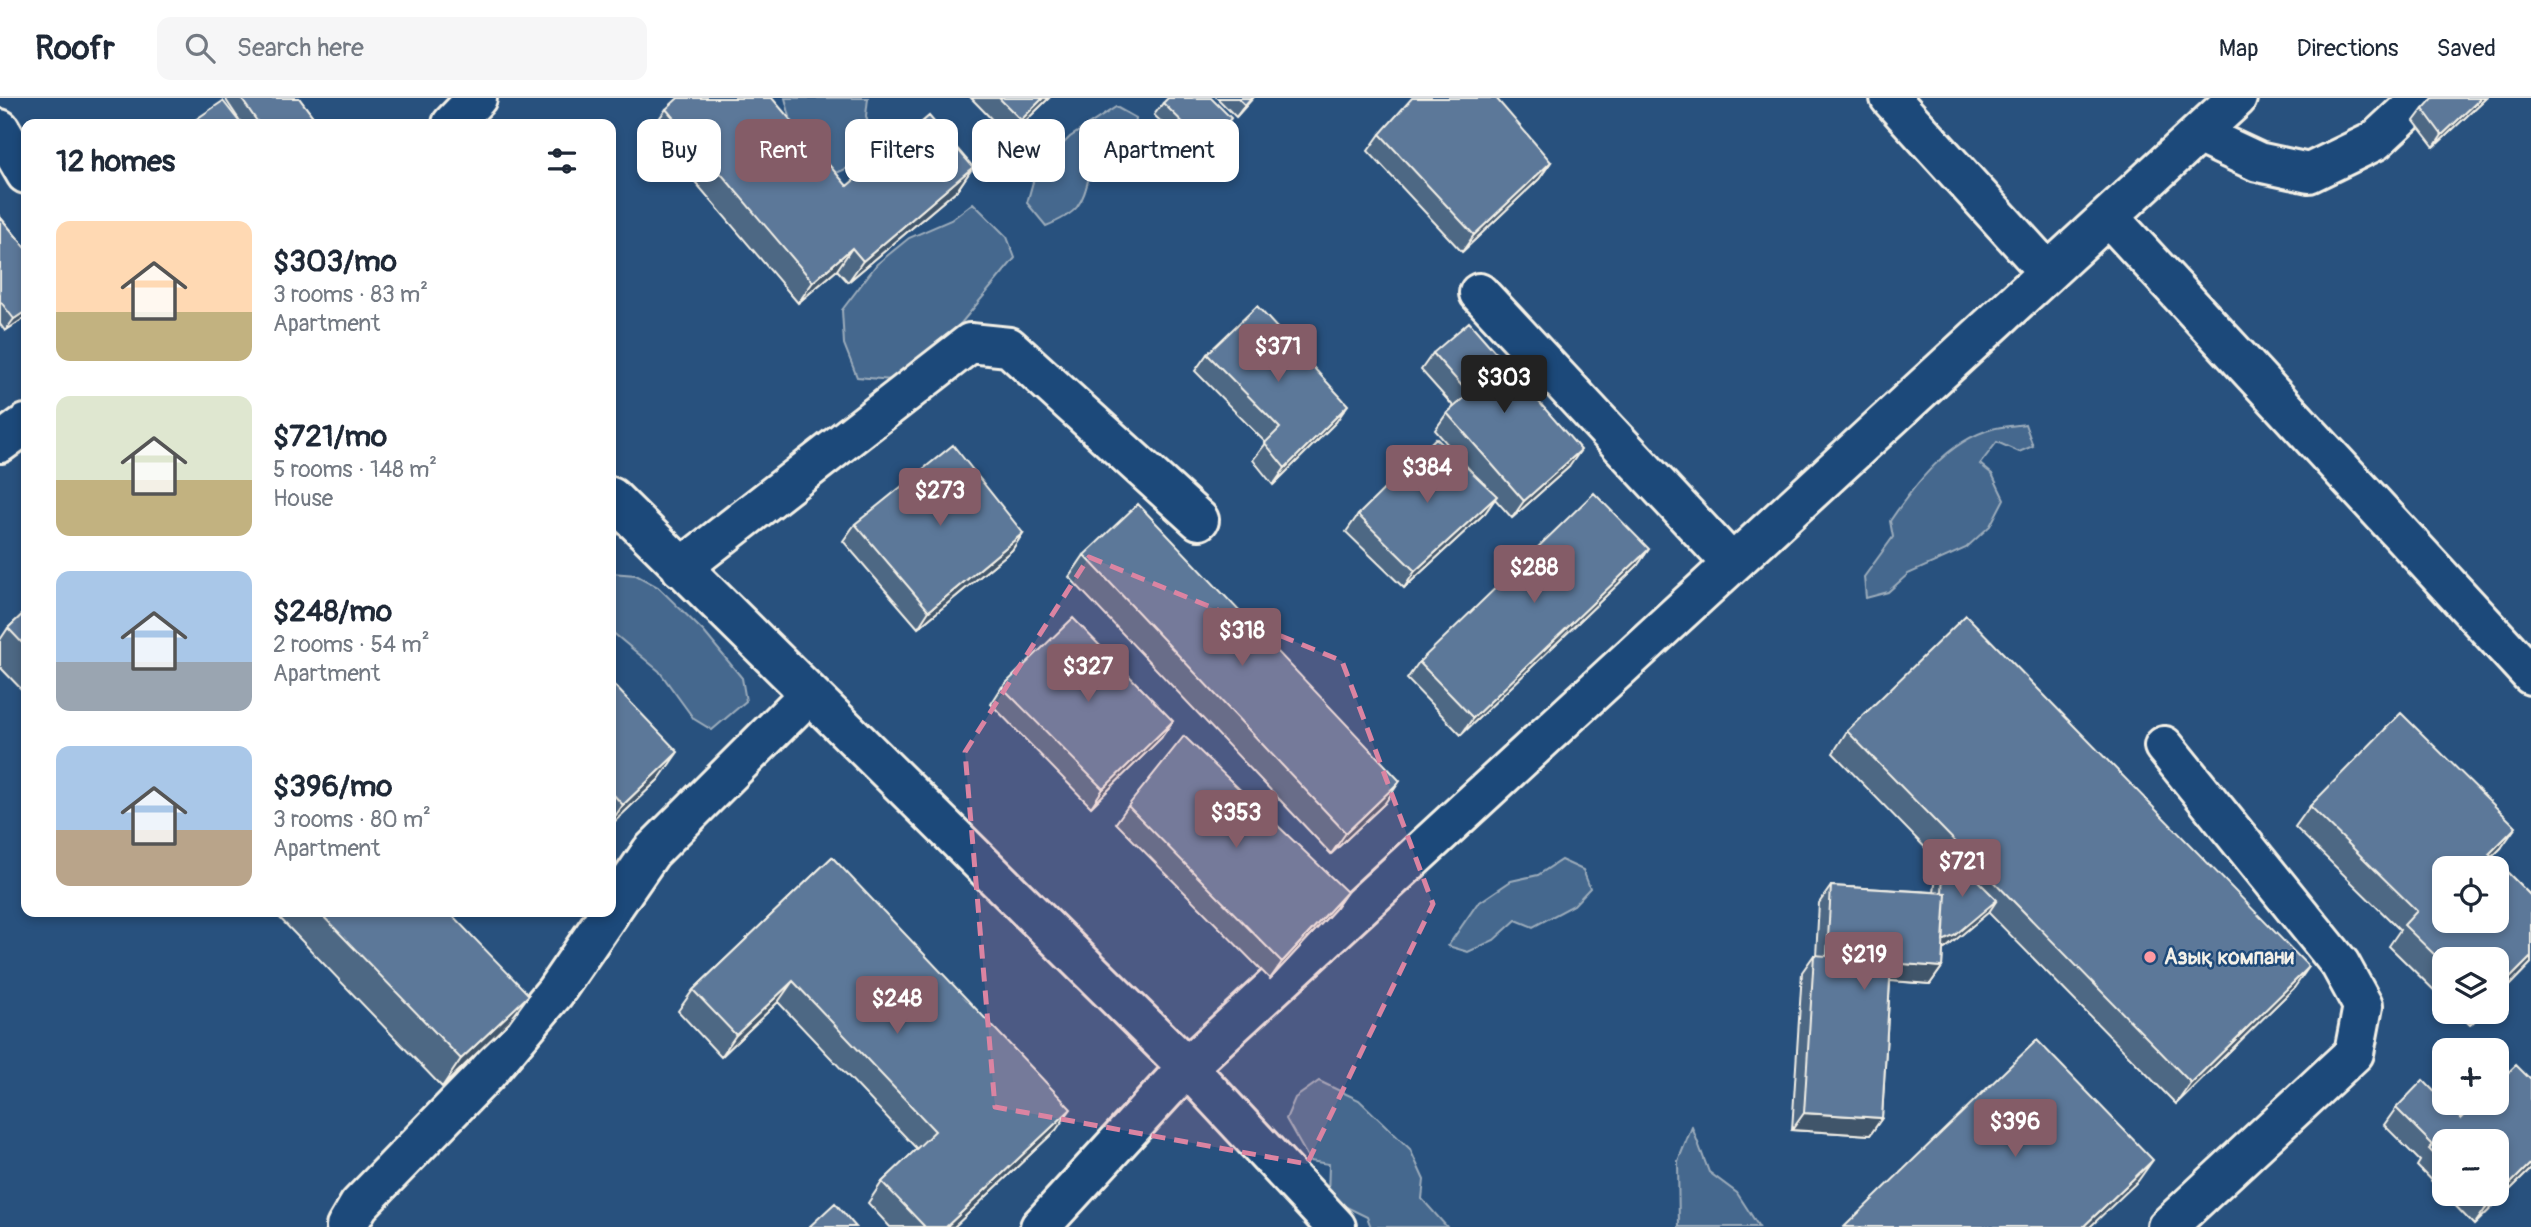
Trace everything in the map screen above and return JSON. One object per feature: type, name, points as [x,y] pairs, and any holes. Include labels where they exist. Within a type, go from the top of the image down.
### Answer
[{"type":"street","points":[[457,119],[477,98]]},
{"type":"street","points":[[1890,98],[2048,272]]},
{"type":"street","points":[[1040,1227],[1187,1067],[2237,98]]},
{"type":"street","points":[[2198,134],[2258,162],[2309,173],[2375,141],[2421,98]]},
{"type":"street","points":[[0,128],[21,165]]},
{"type":"street","points":[[2109,217],[2531,675]]},
{"type":"street","points":[[1479,293],[1732,564]]},
{"type":"street","points":[[681,568],[970,343],[1009,347],[1199,520]]},
{"type":"street","points":[[0,443],[21,428]]},
{"type":"street","points":[[616,502],[1187,1067],[1336,1227]]},
{"type":"street","points":[[616,902],[651,852],[809,694]]},
{"type":"street","points":[[2165,746],[2340,964],[2363,1006],[2354,1053],[2167,1227]]},
{"type":"street","points":[[346,1227],[359,1205],[452,1110],[555,992],[606,917]]},
{"type":"highlighted area","points":[[1089,557],[1342,661],[1433,904],[1307,1164],[995,1107],[965,752]]},
{"type":"shaded area","points":[[785,98],[868,98],[867,119],[845,119],[845,169],[834,174],[831,171],[831,119],[790,119]]},
{"type":"shaded area","points":[[1116,107],[1136,118],[1136,119],[1098,119]]},
{"type":"shaded area","points":[[1079,131],[1079,182],[1087,182],[1077,207],[1065,217],[1046,226],[1027,203],[1033,182],[1065,182],[1065,142]]},
{"type":"shaded area","points":[[973,203],[1007,237],[1015,258],[948,339],[892,380],[857,377],[844,344],[842,310],[877,264],[909,238],[951,220]]},
{"type":"shaded area","points":[[2025,424],[2033,446],[2019,452],[1997,442],[1980,464],[1992,474],[2004,499],[1990,526],[1966,548],[1908,574],[1888,592],[1866,598],[1864,577],[1893,537],[1890,521],[1922,479],[1961,443],[1996,428]]},
{"type":"shaded area","points":[[616,573],[636,575],[658,587],[704,632],[742,678],[746,701],[712,730],[694,719],[659,671],[616,635]]},
{"type":"shaded area","points":[[1561,860],[1583,870],[1590,888],[1574,905],[1533,927],[1516,920],[1494,940],[1468,952],[1448,946],[1477,904],[1511,881],[1538,875]]},
{"type":"shaded area","points":[[1319,1081],[1359,1100],[1410,1149],[1424,1180],[1422,1199],[1447,1227],[1371,1227],[1367,1217],[1328,1198],[1329,1164],[1310,1161],[1286,1119],[1295,1098]]},
{"type":"shaded area","points":[[1692,1127],[1709,1172],[1737,1193],[1759,1227],[1679,1227],[1678,1161]]},
{"type":"building","points":[[241,98],[299,98],[315,119],[256,119]]},
{"type":"building","points":[[678,98],[772,98],[790,119],[735,119],[735,182],[831,182],[831,167],[847,186],[852,182],[955,182],[863,261],[852,248],[813,282],[721,174],[721,119],[674,119],[666,109]]},
{"type":"building","points":[[999,98],[1043,98],[1022,119]]},
{"type":"building","points":[[1168,98],[1211,98],[1231,118],[1179,119],[1163,103]]},
{"type":"building","points":[[1238,98],[1251,98],[1245,105]]},
{"type":"building","points":[[1412,98],[1496,98],[1551,162],[1474,235],[1380,134]]},
{"type":"building","points":[[2433,98],[2481,98],[2442,135],[2423,109]]},
{"type":"building","points":[[223,101],[237,119],[196,119]]},
{"type":"building","points":[[958,150],[972,166],[958,180]]},
{"type":"building","points":[[0,217],[21,242],[21,314],[14,319],[0,301]]},
{"type":"building","points":[[1257,306],[1348,405],[1285,468],[1265,443],[1280,428],[1207,354]]},
{"type":"building","points":[[1469,322],[1581,450],[1524,501],[1447,413],[1469,394],[1433,353]]},
{"type":"building","points":[[1436,438],[1497,496],[1415,571],[1358,515]]},
{"type":"building","points":[[953,445],[1023,533],[929,611],[855,524]]},
{"type":"building","points":[[1594,493],[1649,549],[1473,718],[1419,662]]},
{"type":"building","points":[[1138,504],[1400,781],[1346,833],[1084,555]]},
{"type":"building","points":[[1966,615],[2309,967],[2191,1083],[1847,731]]},
{"type":"building","points":[[21,616],[21,642],[8,628]]},
{"type":"building","points":[[1073,618],[1173,721],[1103,789],[1002,687]]},
{"type":"building","points":[[616,687],[678,752],[623,805],[616,797]]},
{"type":"building","points":[[2401,713],[2516,827],[2489,854],[2491,856],[2432,856],[2432,933],[2509,933],[2509,874],[2531,896],[2531,957],[2509,979],[2509,947],[2432,947],[2432,952],[2404,925],[2417,911],[2310,806]]},
{"type":"building","points":[[1184,736],[1347,892],[1282,962],[1128,806]]},
{"type":"building","points":[[832,857],[1071,1109],[946,1227],[925,1227],[882,1182],[935,1131],[793,981],[736,1035],[693,990]]},
{"type":"building","points":[[1954,857],[1997,900],[1954,936],[1943,941],[1946,893],[1942,893],[1943,872]]},
{"type":"building","points":[[1831,886],[1946,893],[1942,967],[1891,963],[1882,1118],[1804,1113],[1814,955],[1827,956]]},
{"type":"building","points":[[324,917],[454,917],[529,995],[461,1059]]},
{"type":"building","points":[[2037,1040],[2153,1160],[2083,1227],[1844,1227]]},
{"type":"building","points":[[2516,1065],[2531,1080],[2531,1163],[2509,1185],[2509,1129],[2432,1129],[2432,1144],[2396,1108],[2423,1080],[2432,1089],[2432,1115],[2457,1115],[2461,1119],[2465,1115],[2509,1115],[2509,1072]]},
{"type":"building","points":[[835,1203],[856,1227],[809,1227]]},
{"type":"place","name":"Азық компани","points":[[2150,957]]}]
